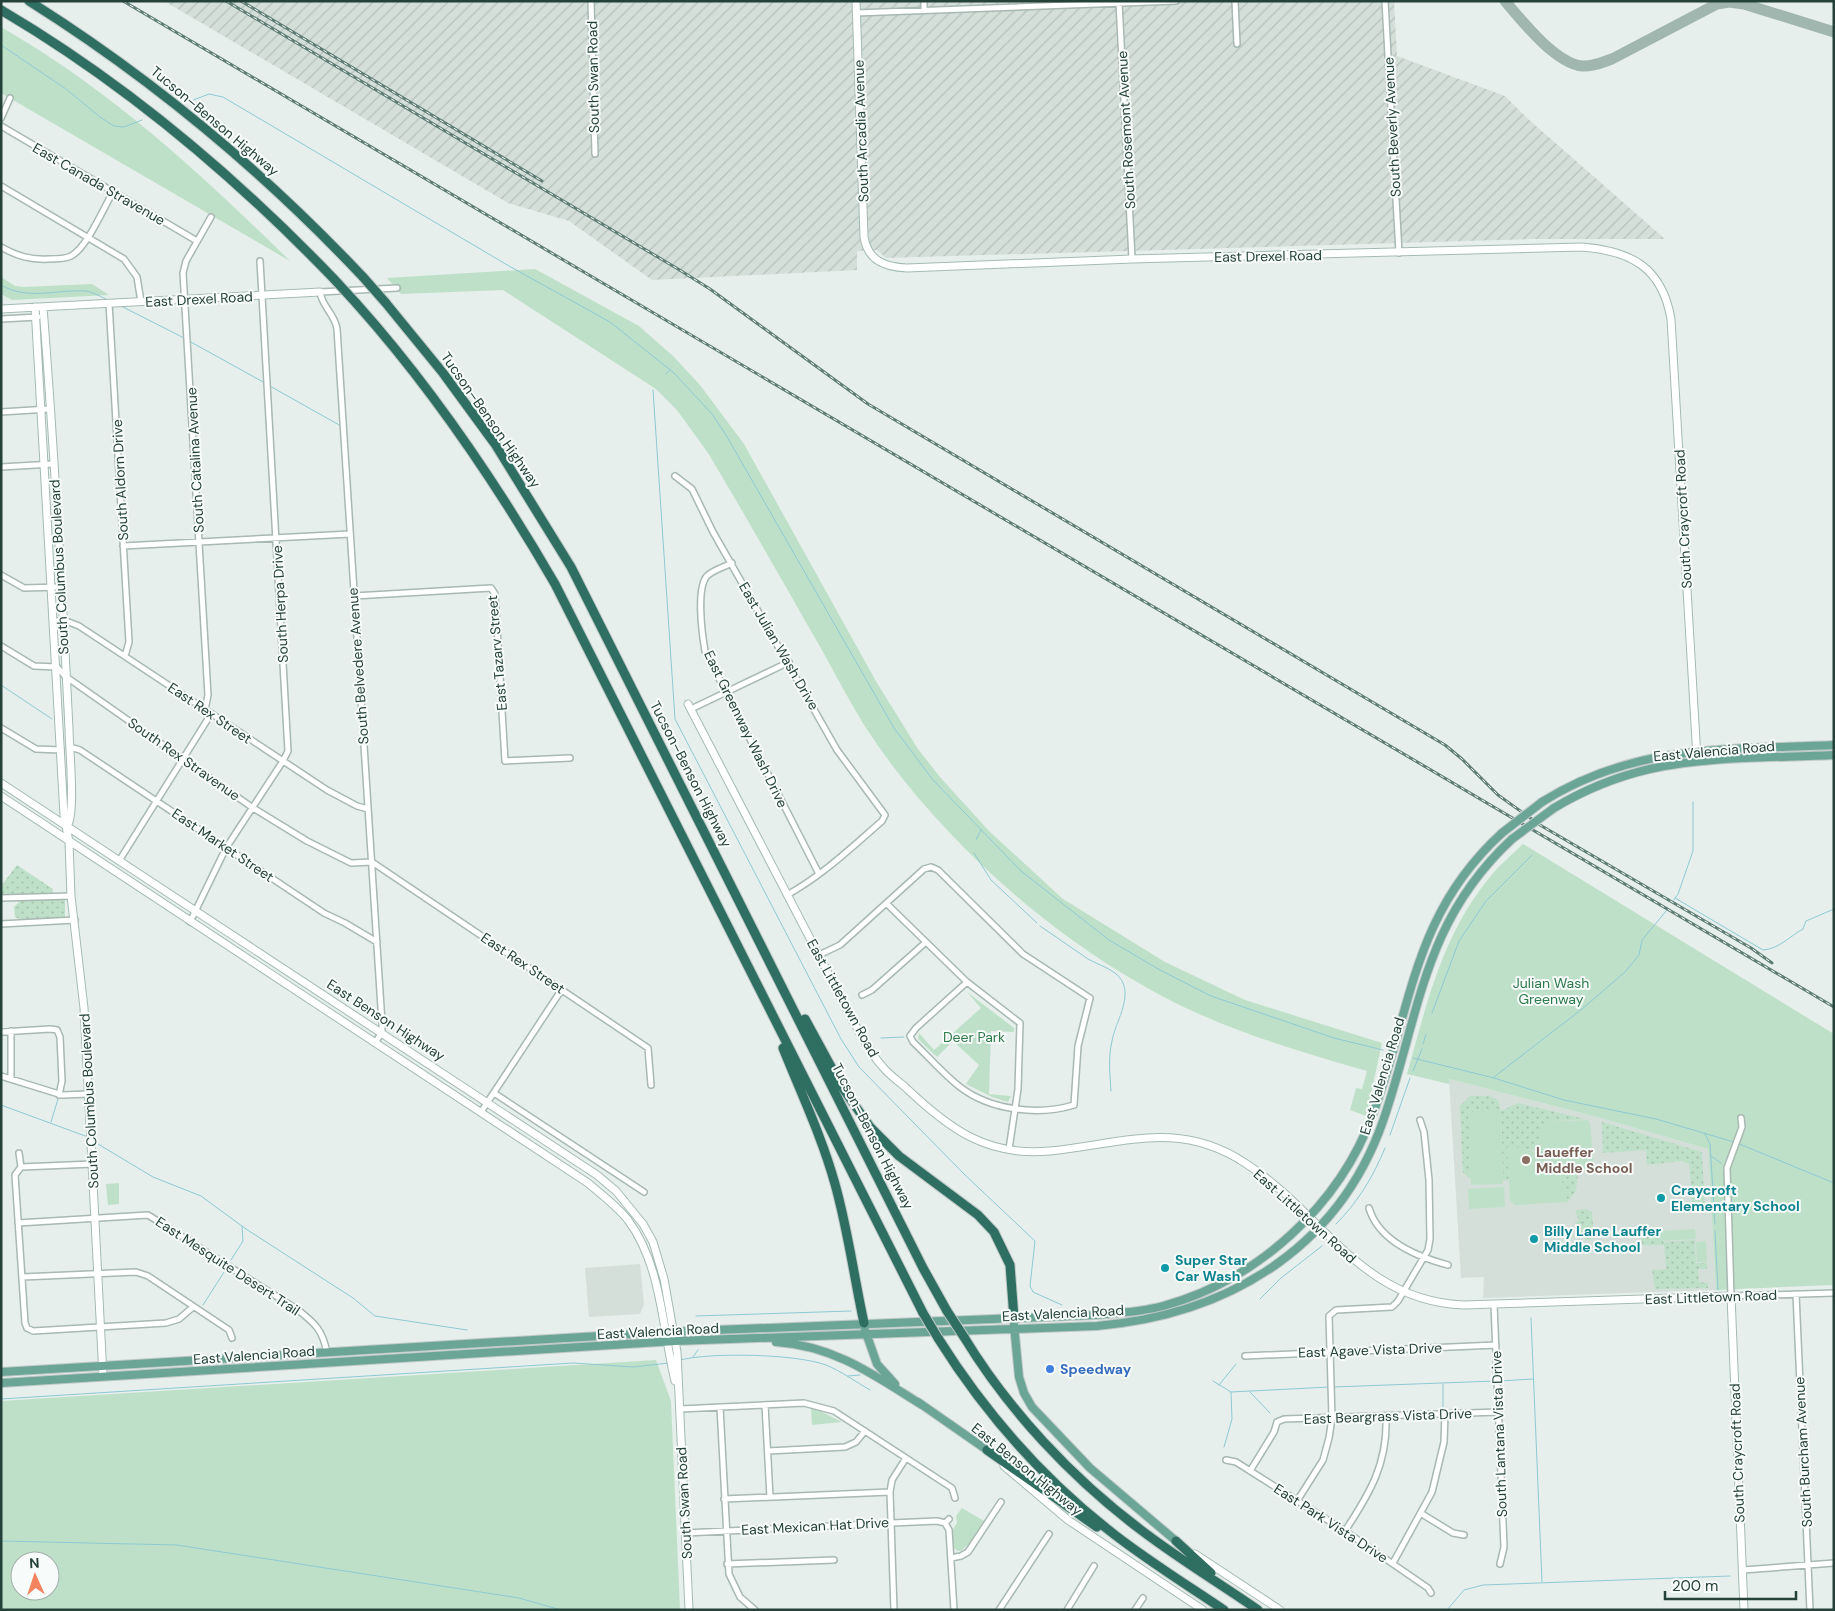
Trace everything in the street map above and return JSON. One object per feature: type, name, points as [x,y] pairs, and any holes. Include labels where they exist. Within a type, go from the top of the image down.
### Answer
[{"type":"highway","name":"Tucson–Benson Highway","points":[[29,1],[126,66],[213,134],[288,201],[363,277],[475,416],[543,519],[586,596],[947,1311],[964,1337],[1005,1396],[1070,1469],[1140,1529],[1258,1610]]},
{"type":"highway","points":[[1,10],[100,74],[171,127],[268,212],[356,303],[410,367],[455,425],[521,525],[573,617],[923,1313],[938,1338],[989,1410],[1053,1481],[1128,1545],[1224,1610]]},
{"type":"highway","points":[[716,855],[837,1079],[861,1115],[891,1149],[978,1215],[998,1238],[1011,1270],[1014,1318]]},
{"type":"highway","points":[[755,981],[831,1171],[847,1235],[864,1323]]},
{"type":"highway","points":[[987,1450],[1128,1550],[1224,1610]]},
{"type":"highway","points":[[1176,1541],[1235,1595]]},
{"type":"main road","name":"East Valencia Road","points":[[1,1372],[665,1332],[1119,1314],[1140,1311],[1178,1301],[1212,1287],[1253,1264],[1310,1217],[1348,1166],[1369,1126],[1417,966],[1436,919],[1468,870],[1502,833],[1542,802],[1575,783],[1611,768],[1652,757],[1697,752],[1834,745]]},
{"type":"main road","name":"East Valencia Road","points":[[1,1383],[676,1341],[1121,1324],[1165,1317],[1196,1307],[1237,1290],[1269,1270],[1319,1226],[1341,1200],[1359,1172],[1377,1138],[1387,1110],[1428,966],[1445,926],[1475,879],[1512,839],[1554,808],[1601,784],[1632,773],[1698,762],[1834,755]]},
{"type":"main road","points":[[1014,1318],[1019,1377],[1024,1393],[1032,1407],[1090,1468],[1176,1541]]},
{"type":"main road","name":"East Benson Highway","points":[[864,1323],[877,1364],[884,1373],[922,1405],[987,1450]]},
{"type":"main road","points":[[742,1339],[797,1343],[832,1352],[854,1362],[922,1405]]},
{"type":"street","name":"South Swan Road","points":[[591,1],[595,154]]},
{"type":"street","name":"South Arcadia Avenue","points":[[856,1],[864,237],[868,250],[874,259]]},
{"type":"street","points":[[924,1],[924,10]]},
{"type":"street","points":[[856,13],[1176,1]]},
{"type":"street","points":[[1236,1],[1237,44]]},
{"type":"street","name":"South Beverly Avenue","points":[[1385,1],[1399,253]]},
{"type":"street","name":"South Rosemont Avenue","points":[[1119,2],[1132,259]]},
{"type":"street","points":[[1,118],[10,98]]},
{"type":"street","name":"East Canada Stravenue","points":[[1,126],[198,241]]},
{"type":"street","points":[[1,186],[120,256],[132,267],[139,281],[141,302]]},
{"type":"street","points":[[1,247],[15,255],[29,259],[64,258],[78,251],[113,192]]},
{"type":"street","name":"South Catalina Avenue","points":[[205,710],[208,695],[184,268],[211,216]]},
{"type":"street","name":"East Drexel Road","points":[[874,259],[886,266],[907,268],[1132,259],[1560,247],[1598,248],[1628,255],[1654,278]]},
{"type":"street","name":"South Herpa Drive","points":[[190,922],[226,848],[283,761],[288,747],[260,261]]},
{"type":"street","name":"South Craycroft Road","points":[[1654,278],[1664,292],[1671,319],[1698,762]]},
{"type":"street","name":"East Drexel Road","points":[[1,309],[397,288]]},
{"type":"street","name":"South Belvedere Avenue","points":[[320,292],[323,304],[334,318],[337,328],[382,1032]]},
{"type":"street","name":"South Aldorn Drive","points":[[109,303],[129,642],[125,656]]},
{"type":"street","name":"South Columbus Boulevard","points":[[35,307],[64,815],[69,842],[71,896],[75,920],[89,1094],[103,1376]]},
{"type":"street","name":"South Columbus Boulevard","points":[[43,307],[70,747],[71,819],[67,826]]},
{"type":"street","points":[[1,319],[44,317]]},
{"type":"street","points":[[1,412],[49,409]]},
{"type":"street","points":[[1,467],[53,464]]},
{"type":"street","name":"East Julian Wash Drive","points":[[675,476],[692,489],[837,750],[885,816],[882,821],[819,874]]},
{"type":"street","points":[[123,546],[350,534]]},
{"type":"street","name":"East Greenway Wash Drive","points":[[732,563],[708,574],[702,583],[702,631],[705,650],[725,693],[819,874]]},
{"type":"street","points":[[1,575],[24,588],[60,588]]},
{"type":"street","name":"East Tazarv Street","points":[[354,596],[491,588],[495,594],[505,760],[570,758]]},
{"type":"street","points":[[53,621],[62,620]]},
{"type":"street","name":"East Rex Street","points":[[62,620],[75,624],[125,656],[332,793],[357,806],[368,809]]},
{"type":"street","points":[[1,646],[34,666],[56,667]]},
{"type":"street","points":[[690,706],[725,693],[789,662]]},
{"type":"street","name":"South Rex Stravenue","points":[[56,667],[65,676],[253,808],[307,841],[351,863],[372,862]]},
{"type":"street","name":"East Littletown Road","points":[[690,706],[853,1022],[882,1066],[924,1105],[959,1132],[980,1142],[1026,1152],[1050,1151],[1150,1136],[1190,1141],[1213,1148],[1245,1163],[1310,1217],[1367,1271],[1403,1293],[1440,1304],[1494,1304],[1834,1293]]},
{"type":"street","points":[[119,861],[211,714]]},
{"type":"street","points":[[1,728],[23,738],[40,750],[60,750]]},
{"type":"street","name":"East Market Street","points":[[70,747],[80,750],[157,800],[324,913],[345,922],[377,942]]},
{"type":"street","name":"East Benson Highway","points":[[1,783],[382,1032],[597,1175],[616,1190],[643,1224],[659,1258],[676,1341]]},
{"type":"street","name":"East Benson Highway","points":[[1,796],[481,1112],[588,1184],[611,1202],[628,1220],[642,1242],[656,1284],[666,1342]]},
{"type":"street","name":"East Rex Street","points":[[372,862],[648,1048],[651,1085]]},
{"type":"street","points":[[819,955],[840,945],[924,869],[931,867],[938,870],[1023,954],[1090,998],[1078,1046],[1074,1106],[1034,1110],[1014,1108],[982,1100],[960,1087],[913,1042],[910,1036],[916,1028],[967,982]]},
{"type":"street","points":[[788,894],[819,874]]},
{"type":"street","points":[[1,898],[71,896]]},
{"type":"street","points":[[886,904],[967,982],[1020,1023],[1018,1088],[1009,1149]]},
{"type":"street","points":[[1,924],[75,920]]},
{"type":"street","points":[[862,995],[872,990],[926,942]]},
{"type":"street","points":[[481,1112],[562,989]]},
{"type":"street","points":[[1,1032],[58,1029],[62,1081],[59,1095]]},
{"type":"street","points":[[10,1031],[11,1079]]},
{"type":"street","points":[[375,1043],[382,1032]]},
{"type":"street","points":[[1,1076],[59,1095],[89,1094]]},
{"type":"street","points":[[494,1093],[644,1192]]},
{"type":"street","points":[[1731,1296],[1726,1174],[1739,1135],[1741,1118]]},
{"type":"street","points":[[1297,1501],[1323,1460],[1332,1418],[1328,1319],[1333,1311],[1392,1307],[1403,1293],[1428,1250],[1430,1239],[1430,1180],[1424,1132],[1420,1120]]},
{"type":"street","points":[[19,1153],[21,1167],[16,1175],[24,1323],[26,1329],[34,1331],[172,1322],[184,1316],[193,1306]]},
{"type":"street","points":[[21,1167],[92,1164]]},
{"type":"street","points":[[1369,1208],[1371,1215],[1390,1238],[1422,1258],[1448,1265]]},
{"type":"street","name":"East Mesquite Desert Trail","points":[[18,1222],[148,1216],[157,1219],[313,1322],[322,1334],[326,1352]]},
{"type":"street","points":[[22,1277],[130,1270],[142,1274],[193,1306],[229,1330],[232,1338]]},
{"type":"street","name":"South Burcham Avenue","points":[[1796,1294],[1810,1610]]},
{"type":"street","name":"South Craycroft Road","points":[[1731,1296],[1744,1610]]},
{"type":"street","name":"South Lantana Vista Drive","points":[[1494,1304],[1504,1547],[1500,1564]]},
{"type":"street","points":[[292,1314],[296,1309]]},
{"type":"street","name":"South Swan Road","points":[[676,1341],[674,1361],[680,1409],[689,1610]]},
{"type":"street","name":"South Swan Road","points":[[666,1342],[674,1361]]},
{"type":"street","name":"East Agave Vista Drive","points":[[1245,1356],[1496,1345]]},
{"type":"street","points":[[680,1409],[804,1403],[820,1406],[834,1411],[952,1488],[956,1498]]},
{"type":"street","points":[[765,1405],[770,1497]]},
{"type":"street","points":[[720,1407],[727,1564],[735,1590],[755,1610]]},
{"type":"street","name":"East Beargrass Vista Drive","points":[[1250,1471],[1274,1432],[1276,1420],[1498,1412]]},
{"type":"street","points":[[1393,1563],[1422,1514],[1432,1492],[1439,1469],[1446,1414]]},
{"type":"street","points":[[1345,1531],[1363,1504],[1383,1458],[1387,1438],[1386,1416]]},
{"type":"street","points":[[768,1451],[841,1448],[854,1444],[865,1431]]},
{"type":"street","name":"East Benson Highway","points":[[987,1450],[1062,1516],[1203,1610]]},
{"type":"street","points":[[894,1610],[890,1492],[892,1480],[906,1458]]},
{"type":"street","name":"East Park Vista Drive","points":[[1226,1460],[1236,1462],[1345,1531],[1428,1588],[1431,1594]]},
{"type":"street","points":[[724,1499],[890,1492]]},
{"type":"street","points":[[954,1610],[951,1558],[968,1552],[1001,1502]]},
{"type":"street","points":[[1422,1514],[1453,1533],[1464,1535]]},
{"type":"street","name":"East Mexican Hat Drive","points":[[685,1533],[892,1522],[947,1521],[951,1558]]},
{"type":"street","points":[[999,1610],[1049,1534]]},
{"type":"street","points":[[1176,1541],[1280,1610]]},
{"type":"street","points":[[727,1564],[834,1560]]},
{"type":"street","points":[[1743,1570],[1834,1563]]},
{"type":"street","points":[[1067,1610],[1094,1566]]},
{"type":"street","points":[[1135,1610],[1143,1598]]},
{"type":"shaded area","points":[[164,1],[1394,1],[1397,56],[1505,96],[1527,118],[1665,239],[1532,239],[886,258],[877,250],[857,251],[857,270],[652,280],[569,221],[508,203]]},
{"type":"shaded area","name":"Laueffer Middle School","points":[[1449,1079],[1597,1117],[1708,1149],[1716,1290],[1483,1298],[1484,1277],[1461,1278]]},
{"type":"shaded area","points":[[640,1264],[644,1304],[640,1314],[589,1317],[585,1268]]},
{"type":"green space","points":[[1,27],[80,78],[153,135],[222,196],[290,261],[1,93]]},
{"type":"green space","points":[[535,269],[639,326],[673,356],[700,385],[744,444],[877,683],[918,749],[940,777],[989,831],[1063,899],[1165,962],[1245,1000],[1382,1043],[1366,1116],[1350,1110],[1356,1088],[1362,1089],[1367,1071],[1239,1030],[1197,1013],[1150,989],[1103,961],[1058,929],[1014,894],[972,856],[934,816],[899,774],[868,731],[708,453],[677,410],[656,389],[503,290],[401,294],[387,278]]},
{"type":"green space","points":[[1,277],[15,286],[24,287],[92,284],[109,295],[12,300],[1,294]]},
{"type":"green space","name":"Julian Wash Greenway","points":[[1523,844],[1834,1034],[1834,1285],[1716,1290],[1708,1149],[1597,1117],[1449,1079],[1449,1084],[1407,1074],[1429,996],[1448,946],[1460,922],[1473,899],[1501,864]]},
{"type":"green space","points":[[17,865],[53,889],[52,893],[1,895],[1,886]]},
{"type":"green space","points":[[65,899],[65,917],[22,920],[15,917],[14,907],[20,901]]},
{"type":"green space","name":"Deer Park","points":[[967,992],[1014,1028],[1014,1032],[991,1031],[989,1094],[1011,1096],[1008,1102],[992,1097],[966,1084],[979,1065],[953,1041],[937,1057],[918,1039],[919,1033],[934,1050],[981,1008]]},
{"type":"green space","points":[[1470,1096],[1489,1096],[1498,1100],[1501,1111],[1518,1103],[1585,1119],[1545,1122],[1542,1130],[1544,1147],[1549,1155],[1562,1167],[1578,1174],[1576,1190],[1568,1202],[1561,1180],[1553,1165],[1542,1154],[1535,1151],[1507,1147],[1509,1180],[1503,1181],[1501,1112],[1469,1113],[1471,1179],[1463,1173],[1460,1106]]},
{"type":"green space","points":[[1501,1111],[1503,1184],[1471,1185],[1468,1112]]},
{"type":"green space","points":[[1587,1120],[1590,1122],[1594,1167],[1583,1172],[1572,1172],[1562,1169],[1553,1163],[1546,1154],[1542,1144],[1541,1133],[1545,1122]]},
{"type":"green space","points":[[1602,1122],[1702,1152],[1705,1209],[1693,1209],[1689,1164],[1682,1161],[1647,1165],[1646,1150],[1603,1153]]},
{"type":"green space","points":[[1507,1147],[1531,1150],[1549,1161],[1561,1179],[1568,1202],[1515,1205],[1510,1201]]},
{"type":"green space","points":[[119,1183],[119,1204],[108,1205],[106,1184]]},
{"type":"green space","points":[[1504,1187],[1505,1207],[1469,1209],[1468,1189]]},
{"type":"green space","points":[[1587,1209],[1592,1212],[1594,1239],[1585,1240],[1583,1233],[1577,1234],[1575,1222],[1579,1221],[1575,1210]]},
{"type":"green space","points":[[1695,1229],[1696,1239],[1662,1241],[1662,1231]]},
{"type":"green space","points":[[1662,1231],[1663,1242],[1695,1240],[1696,1263],[1707,1263],[1707,1269],[1698,1269],[1699,1282],[1708,1283],[1708,1288],[1655,1289],[1652,1270],[1666,1269],[1664,1245],[1641,1245],[1641,1232]]},
{"type":"green space","points":[[1706,1241],[1707,1262],[1697,1262],[1696,1242]]},
{"type":"green space","points":[[656,1360],[671,1401],[680,1610],[1,1610],[1,1401]]},
{"type":"green space","points":[[811,1409],[820,1411],[842,1422],[812,1425]]},
{"type":"green space","points":[[962,1508],[984,1521],[969,1544],[961,1551],[958,1551],[953,1547],[952,1531],[957,1523],[956,1516]]},
{"type":"waterway","points":[[1,45],[66,89],[114,126],[124,127],[142,120]]},
{"type":"waterway","points":[[191,101],[209,94],[223,97],[509,266],[610,322],[674,373],[712,414],[726,435],[894,728],[933,780],[1021,871],[1109,940],[1160,970],[1211,996],[1334,1038],[1383,1050]]},
{"type":"waterway","points":[[1,285],[11,290],[32,293],[86,291],[108,300]]},
{"type":"waterway","points":[[121,306],[184,338]]},
{"type":"waterway","points":[[189,341],[265,383]]},
{"type":"waterway","points":[[666,374],[670,369]]},
{"type":"waterway","points":[[268,385],[341,426]]},
{"type":"waterway","points":[[653,390],[675,719],[841,1039],[859,1067],[964,1174],[1035,1241],[1030,1286],[1033,1292],[1062,1305]]},
{"type":"waterway","points":[[1,685],[52,719]]},
{"type":"waterway","points":[[1674,900],[1678,894],[1693,851],[1693,802]]},
{"type":"waterway","points":[[976,840],[981,830]]},
{"type":"waterway","points":[[974,853],[991,880],[1037,923]]},
{"type":"waterway","points":[[1432,1013],[1459,941],[1486,901],[1532,855]]},
{"type":"waterway","points":[[1675,898],[1763,950],[1784,942],[1803,929],[1806,921],[1834,909]]},
{"type":"waterway","points":[[1494,1077],[1582,1009],[1625,972],[1639,955],[1642,940],[1667,910]]},
{"type":"waterway","points":[[1040,926],[1088,959],[1112,971],[1122,980],[1125,988],[1125,997],[1111,1047],[1111,1091]]},
{"type":"waterway","points":[[1423,1044],[1426,1034]]},
{"type":"waterway","points":[[881,1038],[904,1037]]},
{"type":"waterway","points":[[1413,1071],[1422,1049]]},
{"type":"waterway","points":[[1413,1058],[1494,1078],[1564,1100],[1656,1119],[1734,1142]]},
{"type":"waterway","points":[[1390,1135],[1410,1078]]},
{"type":"waterway","points":[[51,1122],[58,1099]]},
{"type":"waterway","points":[[1,1105],[88,1137]]},
{"type":"waterway","points":[[1705,1134],[1710,1144],[1715,1224]]},
{"type":"waterway","points":[[93,1141],[153,1177],[201,1196],[246,1229],[353,1298],[375,1316],[467,1330]]},
{"type":"waterway","points":[[1737,1143],[1834,1183]]},
{"type":"waterway","points":[[1336,1224],[1364,1189],[1385,1148]]},
{"type":"waterway","points":[[1711,1156],[1721,1163]]},
{"type":"waterway","points":[[231,1260],[243,1241],[242,1226]]},
{"type":"waterway","points":[[1715,1231],[1718,1290]]},
{"type":"waterway","points":[[1260,1299],[1281,1278],[1322,1246]]},
{"type":"waterway","points":[[203,1305],[226,1269]]},
{"type":"waterway","points":[[696,1316],[851,1311]]},
{"type":"waterway","points":[[1531,1318],[1542,1582]]},
{"type":"waterway","points":[[693,1357],[698,1350]]},
{"type":"waterway","points":[[680,1360],[694,1357],[732,1355],[795,1358],[826,1365],[870,1390]]},
{"type":"waterway","points":[[1,1399],[573,1363],[633,1367],[669,1363]]},
{"type":"waterway","points":[[1219,1385],[1236,1364]]},
{"type":"waterway","points":[[848,1376],[860,1375]]},
{"type":"waterway","points":[[1499,1381],[1533,1379]]},
{"type":"waterway","points":[[1213,1381],[1231,1392],[1232,1419],[1224,1447]]},
{"type":"waterway","points":[[1334,1387],[1495,1381]]},
{"type":"waterway","points":[[1443,1384],[1443,1408]]},
{"type":"waterway","points":[[1231,1392],[1330,1387]]},
{"type":"waterway","points":[[1250,1392],[1270,1413]]},
{"type":"waterway","points":[[1,1541],[177,1545],[519,1598],[561,1610]]},
{"type":"waterway","points":[[1447,1610],[1464,1590],[1483,1585],[1730,1576]]},
{"type":"taxiway","points":[[1505,1],[1530,30],[1550,49],[1572,63],[1582,66],[1594,65],[1612,59],[1717,4],[1729,2],[1744,4],[1834,32]]},
{"type":"railway","points":[[123,1],[1834,1007]]},
{"type":"railway","points":[[226,1],[710,289],[868,404],[1445,745],[1498,795],[1540,825],[1751,948],[1772,963]]},
{"type":"railway","points":[[241,1],[542,181]]},
{"type":"place","name":"Laueffer Middle School","points":[[1526,1160]]},
{"type":"place","name":"Craycroft Elementary School","points":[[1661,1198]]},
{"type":"place","name":"Billy Lane Lauffer Middle School","points":[[1534,1239]]},
{"type":"place","name":"Super Star Car Wash","points":[[1165,1268]]},
{"type":"place","name":"Speedway","points":[[1050,1369]]}]
